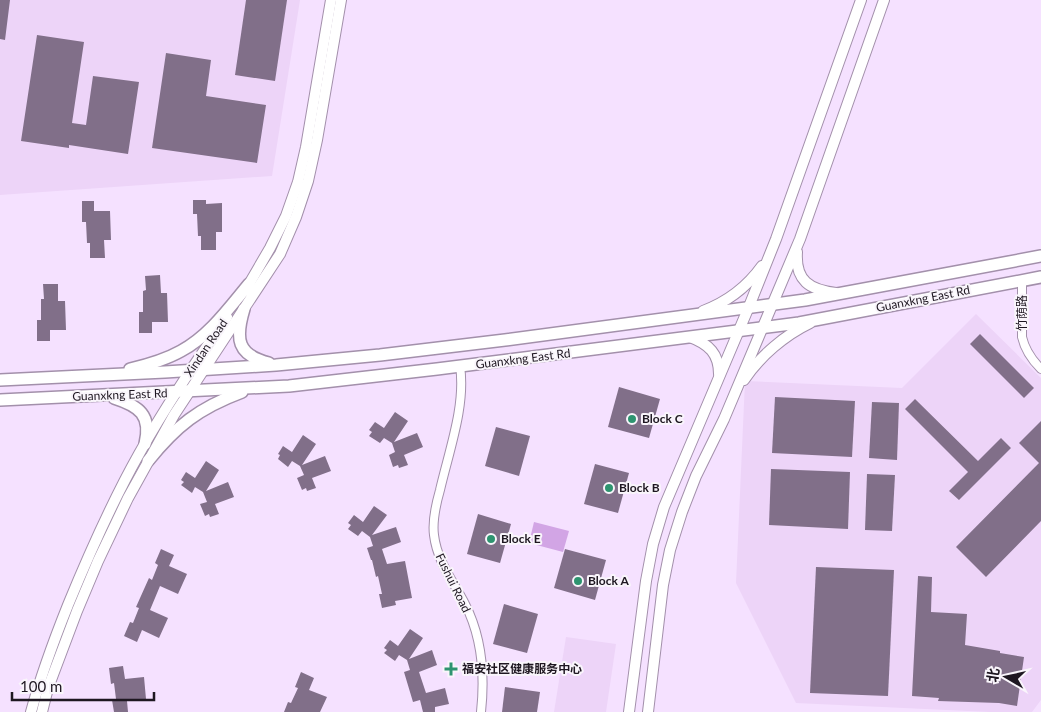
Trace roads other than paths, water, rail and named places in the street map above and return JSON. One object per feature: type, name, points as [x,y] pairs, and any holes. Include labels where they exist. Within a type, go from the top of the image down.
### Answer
[{"type":"main road","name":"Guanxkng East Rd","points":[[0,380],[276,365],[443,348],[748,309],[842,294],[1041,256]]},
{"type":"main road","name":"Guanxkng East Rd","points":[[0,400],[289,386],[460,366],[821,319],[1041,277]]},
{"type":"main road","points":[[108,375],[156,361],[186,348],[207,331],[250,284]]},
{"type":"main road","points":[[244,310],[239,330],[241,347],[254,358],[276,365]]},
{"type":"main road","points":[[148,461],[168,437],[200,411],[224,399],[257,388]]},
{"type":"main road","points":[[102,395],[130,404],[141,411],[148,429],[145,444]]},
{"type":"street","name":"Xindan Road","points":[[31,712],[58,629],[85,564],[145,444],[177,392],[250,284],[286,216],[298,182],[306,147],[331,0]]},
{"type":"street","name":"Xindan Road","points":[[42,712],[48,688],[62,650],[98,562],[128,498],[189,392],[280,254],[296,217],[308,181],[317,140],[341,0]]},
{"type":"street","points":[[629,712],[646,581],[653,544],[664,508],[768,260],[861,0]]},
{"type":"street","points":[[648,712],[663,585],[670,550],[682,512],[800,239],[884,0]]},
{"type":"street","points":[[800,239],[797,262],[798,271],[803,280],[816,289],[842,294]]},
{"type":"street","points":[[690,316],[731,297],[751,280],[768,260]]},
{"type":"street","name":"竹荫路","points":[[1022,281],[1022,337],[1027,353],[1041,369]]},
{"type":"street","points":[[734,395],[746,376],[776,346],[799,329],[821,319]]},
{"type":"street","points":[[690,337],[703,343],[713,351],[718,364],[719,377]]},
{"type":"street","name":"Fushui Road","points":[[460,366],[462,394],[435,509],[433,533],[438,554],[465,604],[476,632],[483,677],[481,712]]},
{"type":"place","name":"Block C","points":[[632,419]]},
{"type":"place","name":"Block B","points":[[609,488]]},
{"type":"place","name":"Block E","points":[[491,539]]},
{"type":"place","name":"Block A","points":[[578,581]]},
{"type":"place","name":"福安社区健康服务中心","points":[[451,669]]}]
